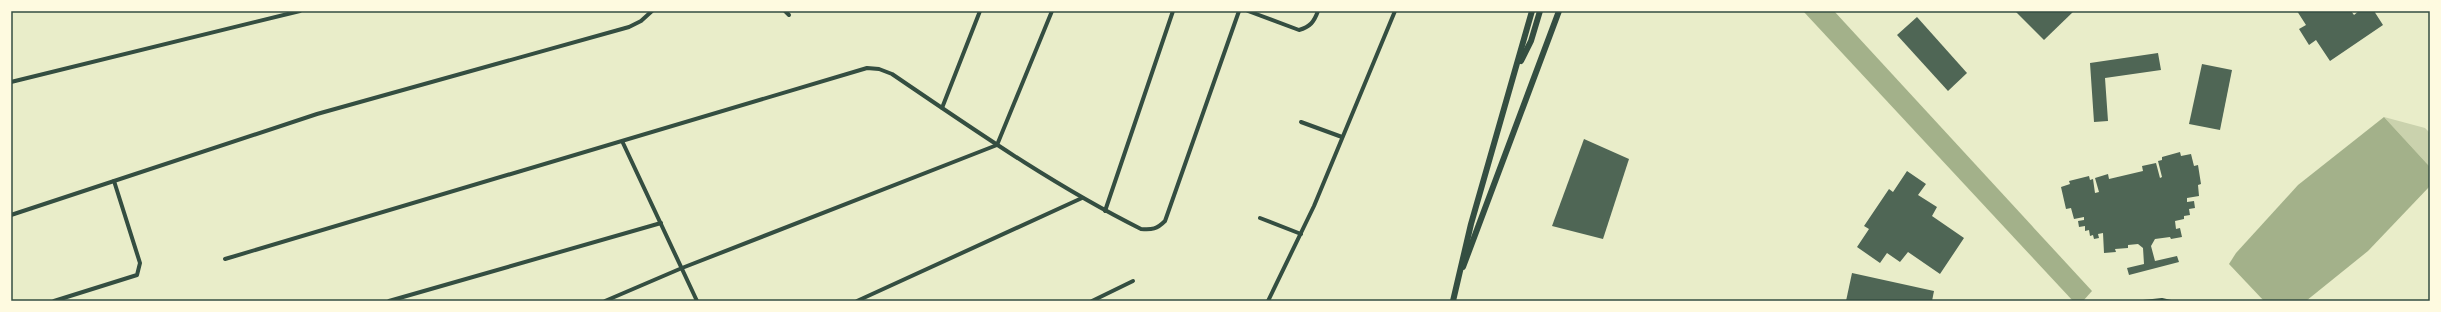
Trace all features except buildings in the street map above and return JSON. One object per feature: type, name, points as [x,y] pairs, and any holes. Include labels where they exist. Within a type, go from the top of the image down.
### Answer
[{"type":"main road","points":[[1453,301],[1532,11]]},
{"type":"main road","points":[[1514,75],[1531,41],[1540,11]]},
{"type":"main road","points":[[1459,275],[1469,256],[1558,12]]},
{"type":"street","points":[[11,82],[300,11]]},
{"type":"street","points":[[11,215],[317,114],[629,27],[642,21],[652,11]]},
{"type":"street","points":[[786,11],[789,15]]},
{"type":"street","points":[[942,108],[980,11]]},
{"type":"street","points":[[604,301],[682,268],[997,146],[1052,11]]},
{"type":"street","points":[[1105,211],[1173,11]]},
{"type":"street","points":[[225,259],[623,143],[867,68],[879,69],[892,74],[997,146],[1082,198],[1141,229],[1151,230],[1158,228],[1165,221],[1240,11]]},
{"type":"street","points":[[1248,11],[1299,30],[1307,27],[1314,21],[1318,11]]},
{"type":"street","points":[[1268,301],[1301,234],[1395,11]]},
{"type":"street","points":[[1301,122],[1342,137]]},
{"type":"street","points":[[623,143],[697,301]]},
{"type":"street","points":[[54,301],[137,275],[140,270],[140,263],[114,181]]},
{"type":"street","points":[[857,301],[1082,198]]},
{"type":"street","points":[[1260,218],[1301,234]]},
{"type":"street","points":[[389,301],[661,223]]},
{"type":"street","points":[[1092,301],[1133,281]]},
{"type":"lane","points":[[2143,301],[2162,299],[2171,301]]},
{"type":"shaded area","points":[[1803,11],[1834,11],[2092,291],[2083,301],[2073,301]]},
{"type":"shaded area","points":[[2384,117],[2425,128],[2430,133],[2430,167]]},
{"type":"shaded area","points":[[2384,117],[2430,167],[2430,186],[2368,251],[2306,301],[2264,301],[2229,264],[2236,253],[2298,185]]}]
